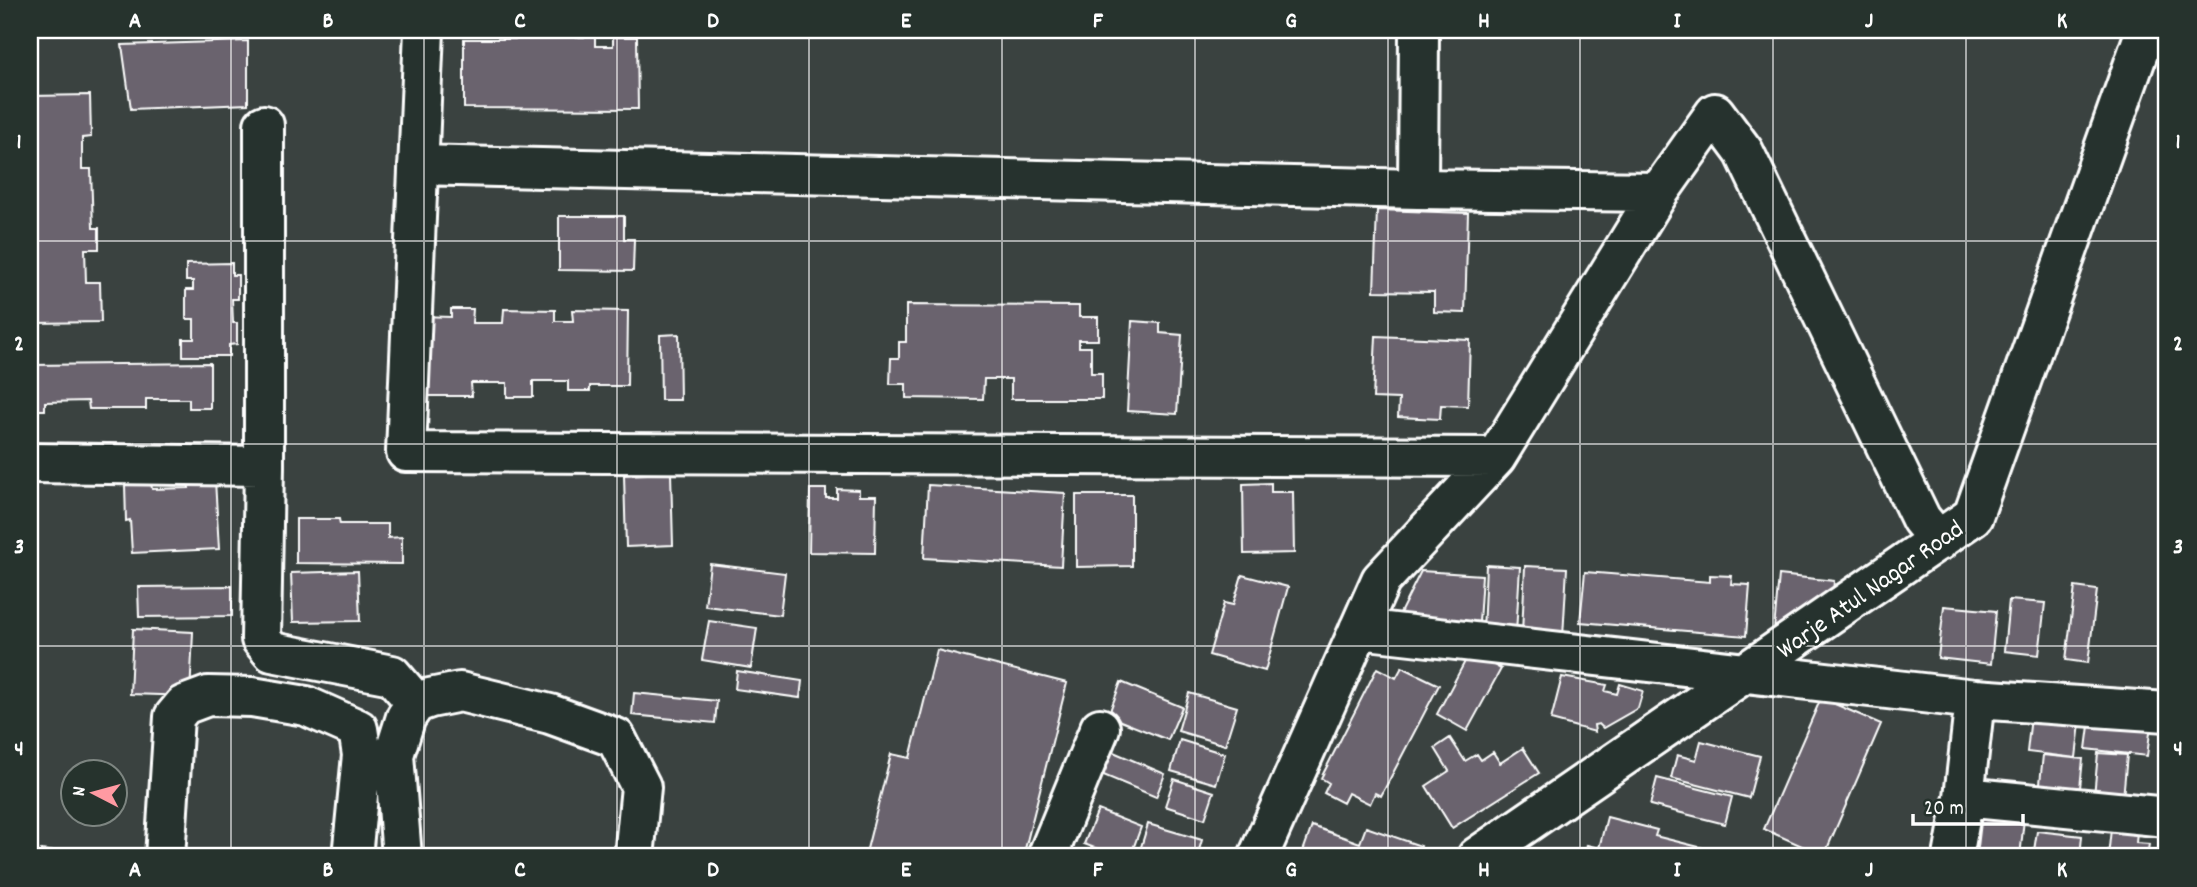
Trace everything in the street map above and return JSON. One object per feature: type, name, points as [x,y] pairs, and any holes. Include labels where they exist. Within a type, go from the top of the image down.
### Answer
[{"type":"street","points":[[424,30],[406,452],[1496,457]]},
{"type":"street","points":[[1418,189],[1419,30]]},
{"type":"street","name":"Warje Atul Nagar Road","points":[[1484,855],[1973,516],[2146,30]]},
{"type":"street","points":[[1258,857],[1381,580],[1496,457],[1659,192],[1715,113],[1744,152],[1921,519],[1939,541]]},
{"type":"street","points":[[264,125],[261,639],[272,652],[392,675],[416,703]]},
{"type":"street","points":[[418,165],[1418,189],[1659,192]]},
{"type":"street","points":[[30,463],[264,466]]},
{"type":"street","points":[[1359,629],[1975,699],[2167,712]]},
{"type":"street","points":[[252,697],[266,645]]},
{"type":"street","points":[[402,857],[394,755],[406,717],[416,703],[460,692],[550,713],[616,738],[641,787],[634,857]]},
{"type":"street","points":[[165,857],[174,717],[184,705],[208,696],[252,697],[306,706],[358,729],[362,755],[352,857]]},
{"type":"street","points":[[1953,857],[1964,797],[1975,699]]},
{"type":"street","points":[[1047,857],[1100,728]]},
{"type":"street","points":[[1964,797],[2167,817]]},
{"type":"building","points":[[526,30],[574,30],[574,37],[595,37],[595,46],[613,46],[613,37],[637,37],[638,109],[464,108],[464,39],[525,39]]},
{"type":"building","points":[[248,41],[248,104],[131,109],[122,45]]},
{"type":"building","points":[[90,95],[91,137],[82,138],[82,169],[91,169],[93,228],[99,228],[99,249],[85,249],[86,282],[100,282],[101,322],[34,323],[30,96]]},
{"type":"building","points":[[1377,210],[1468,213],[1465,313],[1434,312],[1434,292],[1374,291]]},
{"type":"building","points":[[559,216],[624,216],[624,239],[634,239],[633,271],[559,270]]},
{"type":"building","points":[[232,263],[232,275],[238,275],[238,299],[232,299],[233,323],[237,323],[237,344],[229,345],[229,356],[183,356],[183,339],[194,339],[194,319],[186,319],[186,290],[193,290],[193,281],[186,281],[186,264]]},
{"type":"building","points":[[906,305],[1079,306],[1079,317],[1098,317],[1098,340],[1079,340],[1079,347],[1091,347],[1091,373],[1102,373],[1102,399],[1011,399],[1011,379],[984,379],[983,399],[906,398],[906,384],[890,384],[891,358],[899,358],[899,342],[906,342]]},
{"type":"building","points":[[451,309],[473,309],[472,323],[503,323],[504,309],[555,310],[555,321],[573,321],[572,310],[628,311],[627,386],[590,386],[590,391],[568,391],[568,381],[533,381],[533,397],[507,397],[507,383],[471,383],[472,396],[419,396],[421,316],[451,317]]},
{"type":"building","points":[[1132,321],[1160,323],[1160,333],[1182,335],[1177,414],[1127,411]]},
{"type":"building","points":[[679,334],[680,400],[661,400],[660,335]]},
{"type":"building","points":[[1376,336],[1470,340],[1468,406],[1441,405],[1440,419],[1398,417],[1399,399],[1373,398]]},
{"type":"building","points":[[210,363],[210,408],[189,408],[189,399],[146,399],[146,409],[89,409],[88,401],[45,402],[45,410],[30,410],[30,365]]},
{"type":"building","points":[[671,473],[673,545],[626,547],[624,475]]},
{"type":"building","points":[[215,480],[219,549],[132,553],[130,520],[126,521],[125,484],[151,483],[152,489],[189,488],[188,481]]},
{"type":"building","points":[[1271,483],[1271,492],[1293,492],[1294,553],[1244,554],[1243,484]]},
{"type":"building","points":[[928,485],[1065,493],[1061,566],[924,558]]},
{"type":"building","points":[[810,489],[826,489],[826,498],[837,498],[837,489],[859,490],[859,496],[876,496],[875,553],[809,552]]},
{"type":"building","points":[[1076,495],[1132,495],[1132,566],[1076,567]]},
{"type":"building","points":[[296,519],[339,519],[340,524],[388,524],[388,538],[402,537],[402,564],[296,563]]},
{"type":"building","points":[[710,564],[785,573],[780,615],[705,606]]},
{"type":"building","points":[[1486,565],[1520,567],[1516,633],[1483,632]]},
{"type":"building","points":[[1525,566],[1567,568],[1563,637],[1522,634]]},
{"type":"building","points":[[358,571],[360,621],[293,622],[291,573]]},
{"type":"building","points":[[1421,571],[1482,575],[1478,638],[1407,634],[1400,613]]},
{"type":"building","points":[[1585,572],[1710,582],[1710,575],[1732,576],[1731,584],[1750,585],[1746,636],[1580,622]]},
{"type":"building","points":[[1242,575],[1288,587],[1265,671],[1209,655],[1224,603],[1233,605]]},
{"type":"building","points":[[1779,575],[1834,581],[1831,614],[1793,630],[1774,629]]},
{"type":"building","points":[[232,586],[232,616],[139,617],[138,587]]},
{"type":"building","points":[[2075,587],[2097,590],[2088,663],[2066,660]]},
{"type":"building","points":[[2009,600],[2045,603],[2039,655],[2004,651]]},
{"type":"building","points":[[1944,606],[1996,611],[1991,664],[1938,658]]},
{"type":"building","points":[[709,621],[757,628],[751,668],[702,660]]},
{"type":"building","points":[[133,629],[193,632],[190,696],[130,694]]},
{"type":"building","points":[[937,650],[1067,683],[1023,857],[865,857],[891,754],[910,758]]},
{"type":"building","points":[[1470,652],[1501,669],[1467,731],[1437,714]]},
{"type":"building","points":[[1402,667],[1439,685],[1381,796],[1375,793],[1370,804],[1348,793],[1343,803],[1324,793],[1329,783],[1321,778],[1377,668],[1396,678]]},
{"type":"building","points":[[737,671],[802,681],[800,698],[735,689]]},
{"type":"building","points":[[1562,677],[1607,685],[1605,691],[1617,694],[1620,684],[1643,691],[1638,708],[1603,728],[1599,724],[1594,725],[1595,732],[1551,720]]},
{"type":"building","points":[[1121,682],[1182,707],[1168,740],[1108,716]]},
{"type":"building","points":[[634,693],[717,701],[715,723],[632,715]]},
{"type":"building","points":[[1189,693],[1237,707],[1225,745],[1178,731]]},
{"type":"building","points":[[1821,698],[1881,724],[1824,856],[1764,829]]},
{"type":"building","points":[[2032,708],[2081,714],[2076,758],[2027,752]]},
{"type":"building","points":[[2091,710],[2152,717],[2147,756],[2086,749]]},
{"type":"building","points":[[2167,716],[2167,763],[2159,762]]},
{"type":"building","points":[[1450,738],[1465,761],[1477,754],[1481,760],[1493,752],[1500,763],[1523,748],[1539,773],[1452,828],[1426,786],[1449,771],[1435,748]]},
{"type":"building","points":[[1180,740],[1225,754],[1216,784],[1171,771]]},
{"type":"building","points":[[1701,741],[1760,756],[1749,798],[1671,778],[1677,755],[1696,760]]},
{"type":"building","points":[[1111,751],[1165,774],[1156,797],[1101,774]]},
{"type":"building","points":[[2098,753],[2127,755],[2122,809],[2093,807]]},
{"type":"building","points":[[2043,755],[2083,759],[2078,807],[2038,802]]},
{"type":"building","points":[[1657,778],[1732,797],[1725,824],[1650,805]]},
{"type":"building","points":[[1174,779],[1214,792],[1205,819],[1165,806]]},
{"type":"building","points":[[1098,810],[1141,827],[1130,857],[1119,857],[1084,844]]},
{"type":"building","points":[[1982,814],[2024,819],[2020,857],[1977,855]]},
{"type":"building","points":[[1607,817],[1657,830],[1655,836],[1707,849],[1705,857],[1584,857],[1587,845],[1599,848]]},
{"type":"building","points":[[1148,824],[1202,840],[1197,857],[1138,857]]},
{"type":"building","points":[[1312,826],[1360,843],[1366,827],[1421,846],[1417,857],[1301,857]]},
{"type":"building","points":[[2111,829],[2137,832],[2136,843],[2149,844],[2147,857],[2108,857]]},
{"type":"building","points":[[2037,831],[2082,836],[2080,857],[2033,857]]},
{"type":"building","points":[[41,850],[78,855],[78,857],[40,857]]}]
